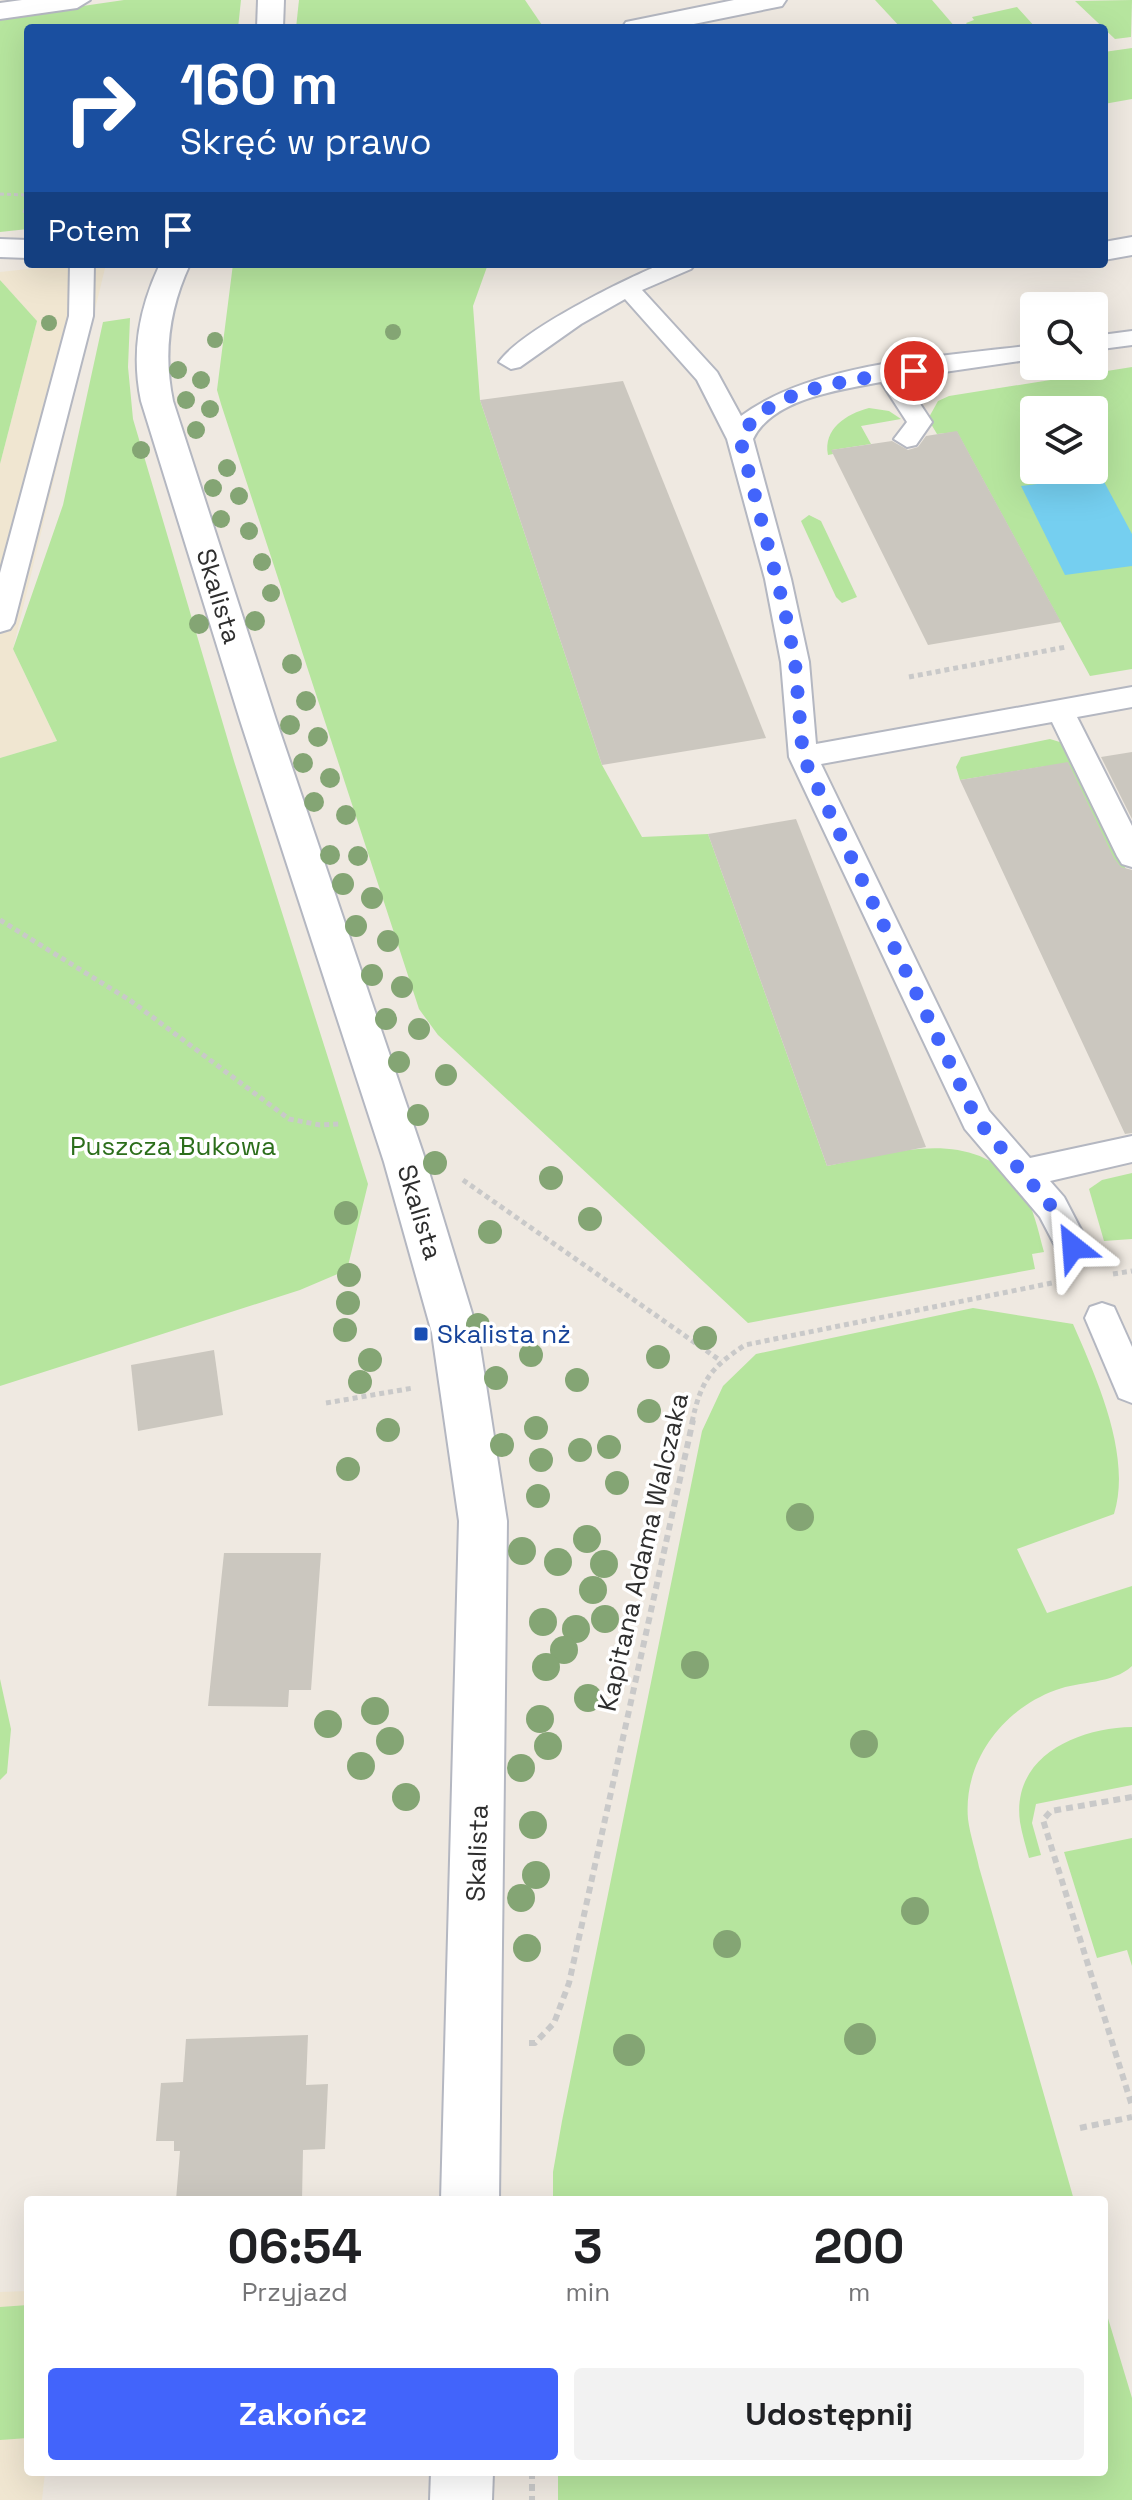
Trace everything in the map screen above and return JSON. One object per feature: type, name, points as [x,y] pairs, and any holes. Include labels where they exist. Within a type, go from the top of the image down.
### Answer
[{"type":"street","points":[[0,11],[77,0]]},
{"type":"street","points":[[270,24],[271,0]]},
{"type":"street","points":[[655,24],[773,0]]},
{"type":"street","points":[[1108,250],[1132,246]]},
{"type":"street","points":[[0,248],[24,249]]},
{"type":"street","name":"Skalista","points":[[173,268],[156,314],[151,348],[151,376],[157,401],[258,720],[405,1162],[455,1333],[483,1521],[470,2196]]},
{"type":"street","points":[[461,2500],[462,2476]]},
{"type":"lane","points":[[0,623],[81,316],[82,268]]},
{"type":"lane","points":[[511,362],[562,323],[627,287],[673,268]]},
{"type":"lane","points":[[627,287],[708,377],[740,439],[787,621],[795,662],[803,757],[977,1120],[1052,1207],[1073,1247]]},
{"type":"lane","points":[[1108,341],[1132,338]]},
{"type":"lane","points":[[740,439],[748,423],[790,398],[824,386],[1020,354]]},
{"type":"lane","points":[[889,376],[920,422],[907,439]]},
{"type":"lane","points":[[803,757],[1132,697]]},
{"type":"lane","points":[[1060,710],[1132,856]]},
{"type":"lane","points":[[1022,1173],[1132,1149]]},
{"type":"lane","points":[[1102,1318],[1132,1387]]},
{"type":"path","points":[[0,194],[24,195]]},
{"type":"path","points":[[909,677],[1066,647]]},
{"type":"path","points":[[0,920],[131,1001],[289,1119],[320,1125],[344,1124]]},
{"type":"path","points":[[453,1174],[721,1361]]},
{"type":"path","points":[[1117,1273],[1132,1271]]},
{"type":"path","name":"Kapitana Adama Walczaka","points":[[535,2043],[554,2023],[569,1983],[700,1386],[721,1361],[745,1345],[770,1337],[1057,1282]]},
{"type":"path","points":[[326,1403],[415,1387]]},
{"type":"path","points":[[1132,1797],[1051,1811],[1043,1820],[1132,2106]]},
{"type":"path","points":[[1080,2128],[1132,2117]]},
{"type":"path","points":[[532,2476],[532,2500]]},
{"type":"shaded area","points":[[37,268],[105,268],[13,649],[57,741],[0,758],[0,464],[37,321],[0,280],[0,272]]},
{"type":"shaded area","points":[[24,2291],[24,2476],[45,2476],[42,2500],[0,2500],[0,2292]]},
{"type":"green space","points":[[124,0],[241,0],[238,24],[24,24],[24,229],[0,232],[0,18]]},
{"type":"green space","points":[[299,0],[525,0],[541,24],[296,24]]},
{"type":"green space","points":[[875,0],[932,0],[953,24],[897,24]]},
{"type":"green space","points":[[1132,0],[1131,37],[1115,39],[1108,32],[1108,24],[1099,24],[1075,1]]},
{"type":"green space","points":[[1017,7],[1032,24],[967,24],[974,20],[972,17]]},
{"type":"green space","points":[[1132,48],[1132,99],[1108,103],[1108,51]]},
{"type":"green space","points":[[232,268],[487,268],[473,306],[480,400],[602,765],[642,837],[708,834],[827,1166],[905,1150],[931,1148],[980,1156],[1002,1169],[1021,1189],[1029,1203],[1044,1252],[1032,1254],[1035,1269],[748,1323],[438,1035],[419,1009],[217,390]]},
{"type":"green space","points":[[0,280],[37,321],[0,464]]},
{"type":"green space","name":"Puszcza Bukowa","points":[[130,318],[128,367],[133,419],[234,761],[368,1184],[347,1270],[300,1290],[0,1386],[0,758],[57,741],[13,649],[63,505],[103,322]]},
{"type":"green space","points":[[1132,367],[1132,669],[1090,676],[957,432],[937,434],[928,419],[938,401],[949,396],[1050,380],[1108,380],[1108,371]]},
{"type":"green space","points":[[869,408],[889,411],[901,419],[861,426],[871,444],[832,450],[833,454],[828,455],[829,438],[838,424],[852,414]]},
{"type":"green space","points":[[809,515],[821,521],[857,597],[842,603],[836,597],[801,521]]},
{"type":"green space","points":[[1050,739],[1063,743],[1069,752],[1132,882],[1132,937],[1047,766],[960,780],[956,767],[961,757]]},
{"type":"green space","points":[[1132,1173],[1132,1239],[1104,1241],[1089,1189],[1102,1180]]},
{"type":"green space","points":[[973,1308],[1073,1324],[1092,1369],[1109,1418],[1119,1468],[1114,1514],[1017,1549],[1047,1613],[1132,1586],[1132,1666],[1106,1679],[1056,1690],[1019,1710],[990,1740],[972,1777],[968,1798],[968,1819],[979,1867],[1073,2196],[553,2196],[553,2172],[562,2121],[702,1431],[723,1386],[756,1354]]},
{"type":"green space","points":[[0,1679],[11,1729],[7,1773],[0,1780]]},
{"type":"green space","points":[[1132,1727],[1132,1785],[1036,1804],[1032,1823],[1041,1855],[1029,1858],[1020,1822],[1020,1799],[1026,1779],[1037,1763],[1070,1740],[1090,1733]]},
{"type":"green space","points":[[1132,1838],[1132,1966],[1127,1950],[1097,1958],[1064,1852]]},
{"type":"green space","points":[[24,2305],[24,2438],[0,2440],[0,2307]]},
{"type":"green space","points":[[1108,2318],[1132,2398],[1132,2500],[558,2500],[558,2476],[1108,2476]]},
{"type":"water","points":[[1105,484],[1132,534],[1132,566],[1065,575],[1021,486]]},
{"type":"building","points":[[623,381],[766,738],[602,765],[480,400]]},
{"type":"building","points":[[957,431],[1061,622],[928,645],[831,450],[892,441],[908,450],[918,447],[926,436]]},
{"type":"building","points":[[1132,752],[1132,819],[1101,757]]},
{"type":"building","points":[[1068,762],[1114,858],[1121,867],[1132,870],[1132,1133],[1125,1134],[960,780]]},
{"type":"building","points":[[796,819],[926,1147],[827,1166],[708,834]]},
{"type":"building","points":[[214,1350],[223,1415],[138,1431],[131,1365]]},
{"type":"building","points":[[224,1553],[321,1553],[311,1690],[289,1690],[288,1707],[208,1706]]},
{"type":"building","points":[[308,2035],[306,2085],[328,2084],[325,2149],[303,2150],[302,2196],[176,2196],[180,2151],[174,2151],[174,2141],[156,2141],[161,2083],[183,2082],[186,2039]]},
{"type":"place","name":"Skalista nż","points":[[421,1334]]},
{"type":"route","points":[[914,371],[824,386],[790,398],[763,411],[748,423],[740,439],[778,579],[795,662],[803,757],[977,1120],[1052,1207],[1073,1247]]}]
